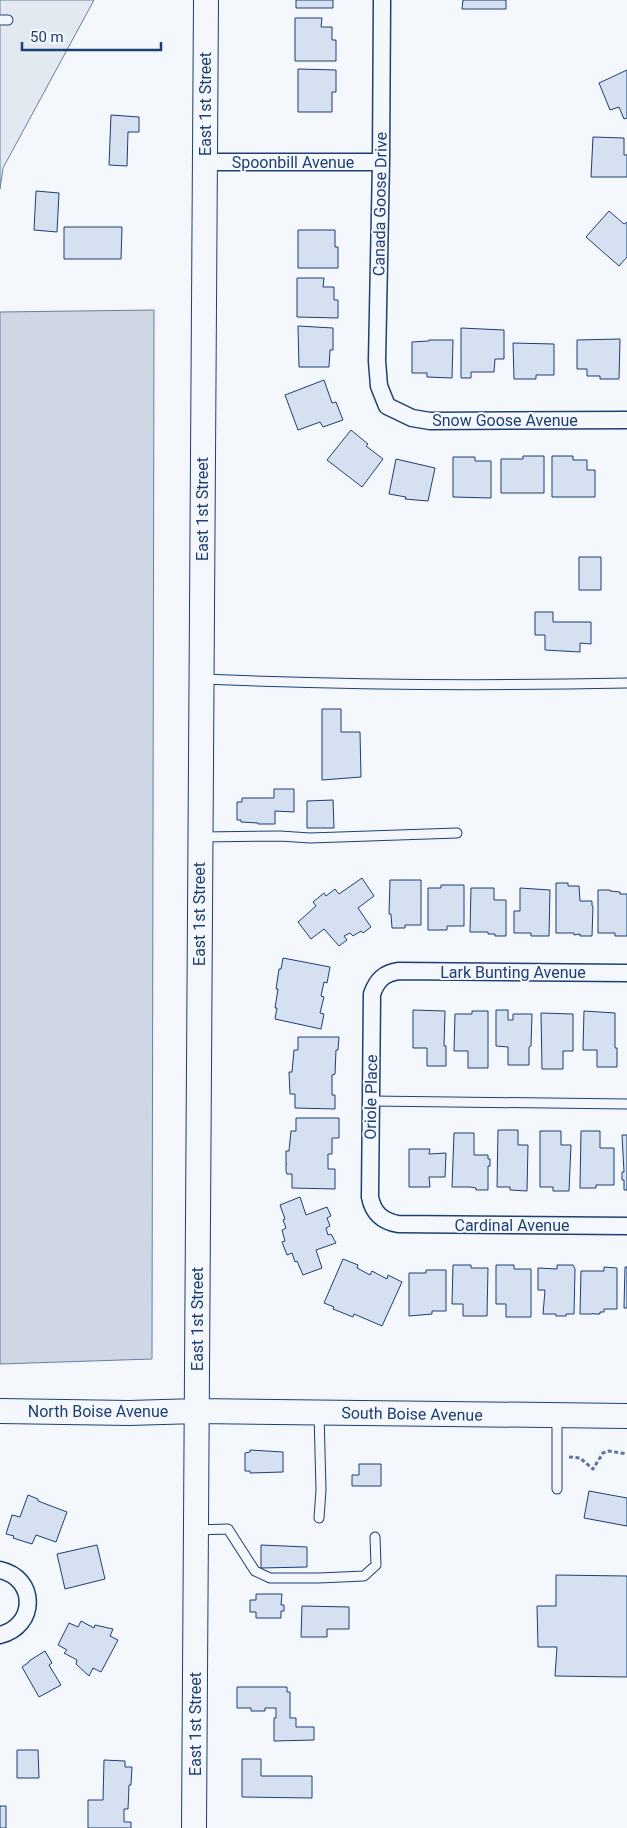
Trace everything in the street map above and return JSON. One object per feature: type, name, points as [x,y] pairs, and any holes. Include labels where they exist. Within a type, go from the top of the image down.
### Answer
[{"type":"main road","name":"East 1st Street","points":[[194,1828],[199,837],[206,0]]},
{"type":"main road","name":"North Boise Avenue","points":[[0,1411],[129,1413],[197,1411]]},
{"type":"main road","name":"South Boise Avenue","points":[[197,1411],[627,1416]]},
{"type":"street","name":"Canada Goose Drive","points":[[382,0],[377,361],[379,386],[387,406]]},
{"type":"street","name":"Spoonbill Avenue","points":[[205,162],[381,162]]},
{"type":"street","name":"Snow Goose Avenue","points":[[387,406],[412,418],[430,421],[627,420]]},
{"type":"street","name":"Lark Bunting Avenue","points":[[399,971],[627,972]]},
{"type":"street","name":"Oriole Place","points":[[398,1224],[388,1222],[378,1215],[370,1197],[372,994],[382,976],[399,971]]},
{"type":"street","name":"Cardinal Avenue","points":[[398,1224],[627,1226]]},
{"type":"street","points":[[0,1570],[12,1574],[22,1583],[27,1594],[28,1606],[24,1618],[16,1627],[0,1635]]},
{"type":"lane","points":[[201,679],[274,682],[521,685],[627,683]]},
{"type":"lane","points":[[199,837],[280,836],[310,838],[457,833]]},
{"type":"lane","points":[[371,1100],[627,1104]]},
{"type":"lane","points":[[319,1412],[321,1490],[319,1518]]},
{"type":"lane","points":[[557,1416],[557,1489]]},
{"type":"lane","points":[[196,1530],[228,1529],[255,1571],[270,1578],[364,1576],[376,1565],[375,1537]]},
{"type":"path","points":[[569,1457],[580,1458],[593,1469],[603,1453],[609,1451],[627,1454]]},
{"type":"shaded area","points":[[0,0],[94,0],[3,168],[0,189]]},
{"type":"shaded area","points":[[154,310],[152,1359],[0,1364],[0,312]]},
{"type":"building","points":[[296,0],[333,0],[333,8],[296,8]]},
{"type":"building","points":[[463,0],[506,0],[506,9],[462,9]]},
{"type":"building","points":[[295,18],[322,18],[321,27],[332,27],[332,40],[336,40],[336,61],[295,61]]},
{"type":"building","points":[[298,69],[336,70],[336,92],[332,92],[332,112],[298,112]]},
{"type":"building","points":[[627,70],[627,118],[624,119],[619,107],[610,110],[599,83]]},
{"type":"building","points":[[111,115],[139,117],[139,132],[128,132],[127,166],[109,165]]},
{"type":"building","points":[[593,137],[624,138],[624,155],[627,155],[627,177],[591,177]]},
{"type":"building","points":[[36,191],[59,193],[57,232],[34,230]]},
{"type":"building","points":[[609,211],[624,224],[627,222],[627,257],[619,266],[586,237]]},
{"type":"building","points":[[64,227],[122,227],[121,259],[64,259]]},
{"type":"building","points":[[298,230],[335,230],[335,247],[338,247],[338,268],[298,268]]},
{"type":"building","points":[[297,278],[324,278],[323,287],[334,287],[334,300],[338,300],[338,318],[297,317]]},
{"type":"building","points":[[298,326],[333,328],[333,350],[330,350],[329,367],[299,367]]},
{"type":"building","points":[[461,328],[504,330],[504,359],[495,359],[494,372],[471,372],[471,378],[461,378]]},
{"type":"building","points":[[620,339],[619,379],[600,379],[600,376],[587,376],[587,369],[577,369],[577,340]]},
{"type":"building","points":[[453,340],[452,378],[427,377],[427,373],[412,373],[412,342]]},
{"type":"building","points":[[513,343],[554,344],[554,375],[536,375],[536,379],[514,379]]},
{"type":"building","points":[[324,380],[332,403],[336,402],[343,420],[323,427],[320,422],[298,430],[285,395]]},
{"type":"building","points":[[351,430],[368,444],[366,446],[383,459],[362,487],[327,460]]},
{"type":"building","points":[[523,456],[544,456],[544,493],[501,493],[501,459],[523,459]]},
{"type":"building","points":[[552,456],[573,456],[573,460],[587,460],[587,470],[595,470],[595,497],[552,497]]},
{"type":"building","points":[[453,457],[475,457],[475,461],[491,461],[491,498],[453,497]]},
{"type":"building","points":[[396,459],[435,468],[428,501],[405,499],[406,497],[389,494]]},
{"type":"building","points":[[579,557],[601,557],[601,590],[579,590]]},
{"type":"building","points":[[535,612],[553,612],[553,622],[591,622],[591,644],[580,643],[580,652],[545,650],[545,635],[535,635]]},
{"type":"building","points":[[322,709],[341,709],[341,732],[360,732],[361,777],[322,780]]},
{"type":"building","points":[[274,789],[294,789],[294,812],[275,811],[275,824],[258,824],[237,820],[237,802],[242,802],[242,798],[274,798]]},
{"type":"building","points":[[333,800],[334,828],[307,828],[307,801]]},
{"type":"building","points":[[362,878],[374,896],[358,908],[371,927],[363,933],[361,931],[353,936],[350,933],[344,936],[347,940],[339,946],[324,929],[311,939],[298,922],[316,906],[313,902],[324,893],[326,896],[335,889],[339,894]]},
{"type":"building","points":[[390,880],[421,880],[421,925],[405,925],[405,928],[392,928],[391,914],[389,914]]},
{"type":"building","points":[[556,883],[568,883],[568,886],[579,886],[580,901],[592,901],[592,936],[556,933]]},
{"type":"building","points":[[441,885],[464,885],[464,926],[447,926],[447,930],[428,930],[428,888],[441,888]]},
{"type":"building","points":[[471,888],[494,888],[494,900],[506,900],[506,936],[495,936],[495,934],[488,934],[488,932],[470,932]]},
{"type":"building","points":[[520,888],[550,890],[549,936],[531,936],[531,933],[514,933],[514,911],[520,911]]},
{"type":"building","points":[[598,890],[610,890],[620,892],[620,894],[627,894],[627,936],[615,936],[615,933],[598,933]]},
{"type":"building","points":[[283,958],[330,967],[327,983],[324,982],[321,996],[324,997],[320,1013],[324,1014],[321,1029],[275,1019],[278,989],[276,989]]},
{"type":"building","points":[[413,1010],[445,1011],[444,1046],[446,1046],[446,1066],[427,1066],[427,1048],[413,1048]]},
{"type":"building","points":[[496,1010],[508,1010],[508,1020],[513,1020],[513,1014],[532,1014],[529,1065],[508,1065],[508,1047],[496,1046]]},
{"type":"building","points":[[472,1011],[488,1011],[488,1068],[468,1068],[468,1051],[454,1051],[455,1014],[472,1014]]},
{"type":"building","points":[[584,1011],[615,1013],[617,1067],[597,1067],[597,1050],[583,1050]]},
{"type":"building","points":[[541,1013],[573,1014],[573,1051],[563,1051],[563,1069],[542,1069]]},
{"type":"building","points":[[298,1037],[339,1037],[338,1050],[336,1050],[335,1074],[332,1075],[332,1095],[335,1095],[335,1109],[295,1108],[295,1094],[290,1094],[289,1072],[292,1072],[294,1050],[298,1050]]},
{"type":"building","points":[[296,1118],[339,1118],[339,1138],[332,1138],[332,1154],[328,1154],[328,1169],[335,1169],[335,1189],[292,1188],[292,1174],[287,1174],[286,1171],[286,1151],[289,1151],[291,1131],[296,1131]]},
{"type":"building","points":[[498,1130],[518,1130],[518,1145],[528,1145],[527,1191],[510,1190],[510,1187],[497,1187]]},
{"type":"building","points":[[540,1131],[561,1131],[561,1145],[571,1145],[569,1191],[553,1191],[553,1187],[540,1187]]},
{"type":"building","points":[[581,1131],[600,1131],[600,1148],[614,1148],[614,1185],[596,1185],[596,1188],[580,1188]]},
{"type":"building","points":[[454,1133],[474,1133],[474,1155],[488,1155],[490,1166],[488,1166],[488,1190],[452,1187]]},
{"type":"building","points":[[622,1135],[627,1135],[627,1190],[624,1190],[624,1180],[622,1180],[622,1172],[624,1172]]},
{"type":"building","points":[[409,1149],[430,1149],[429,1154],[446,1153],[445,1177],[429,1177],[430,1187],[409,1187]]},
{"type":"building","points":[[300,1197],[306,1215],[327,1207],[331,1216],[327,1218],[330,1226],[326,1228],[328,1235],[331,1234],[336,1243],[316,1250],[322,1268],[303,1275],[292,1253],[287,1255],[282,1242],[285,1241],[282,1230],[286,1228],[280,1205]]},
{"type":"building","points":[[343,1259],[358,1265],[357,1268],[370,1275],[372,1271],[387,1279],[388,1275],[402,1282],[382,1326],[354,1314],[353,1317],[324,1303]]},
{"type":"building","points":[[453,1265],[471,1265],[471,1268],[488,1268],[487,1316],[463,1316],[463,1304],[452,1304]]},
{"type":"building","points":[[496,1265],[514,1265],[514,1269],[531,1269],[531,1317],[506,1317],[506,1304],[496,1304]]},
{"type":"building","points":[[557,1265],[573,1265],[575,1269],[574,1314],[556,1316],[556,1314],[543,1314],[545,1290],[538,1290],[538,1268],[557,1269]]},
{"type":"building","points":[[604,1267],[617,1268],[617,1309],[604,1309],[604,1312],[600,1312],[600,1314],[580,1314],[581,1271],[604,1271]]},
{"type":"building","points":[[625,1267],[627,1267],[627,1308],[624,1308]]},
{"type":"building","points":[[426,1270],[446,1270],[446,1311],[432,1311],[432,1314],[409,1316],[409,1273],[426,1273]]},
{"type":"building","points":[[250,1450],[283,1452],[283,1472],[250,1473],[250,1471],[245,1471],[245,1453],[250,1452]]},
{"type":"building","points":[[359,1464],[381,1464],[381,1486],[352,1486],[352,1475],[359,1475]]},
{"type":"building","points":[[589,1491],[627,1498],[627,1526],[584,1518]]},
{"type":"building","points":[[28,1495],[38,1499],[38,1501],[67,1512],[56,1542],[36,1535],[32,1544],[6,1534],[12,1515],[20,1517]]},
{"type":"building","points":[[97,1545],[105,1579],[65,1589],[57,1554]]},
{"type":"building","points":[[261,1545],[307,1547],[307,1567],[261,1568]]},
{"type":"building","points":[[556,1575],[627,1576],[627,1677],[555,1676],[557,1647],[538,1647],[537,1606],[556,1606]]},
{"type":"building","points":[[256,1594],[282,1594],[281,1605],[284,1605],[284,1611],[281,1611],[281,1618],[256,1618],[256,1612],[250,1612],[250,1600],[256,1600]]},
{"type":"building","points":[[302,1606],[349,1607],[349,1629],[327,1629],[327,1637],[301,1637]]},
{"type":"building","points":[[81,1621],[94,1628],[95,1625],[113,1629],[110,1636],[118,1640],[101,1672],[93,1668],[89,1676],[76,1664],[77,1660],[64,1653],[67,1650],[58,1645],[69,1623],[78,1627]]},
{"type":"building","points":[[45,1651],[52,1663],[49,1665],[61,1685],[39,1697],[22,1667]]},
{"type":"building","points":[[237,1687],[287,1687],[287,1692],[290,1692],[290,1718],[296,1718],[296,1727],[314,1727],[314,1740],[274,1741],[276,1708],[265,1708],[265,1711],[251,1711],[251,1708],[237,1708]]},
{"type":"building","points":[[17,1750],[38,1750],[39,1778],[17,1778]]},
{"type":"building","points":[[242,1759],[261,1759],[261,1776],[312,1776],[312,1798],[242,1797]]},
{"type":"building","points":[[104,1760],[125,1761],[125,1767],[132,1767],[128,1809],[124,1809],[124,1822],[131,1822],[131,1828],[88,1828],[88,1800],[103,1800]]},
{"type":"building","points":[[0,1806],[6,1806],[6,1828],[0,1828]]}]
